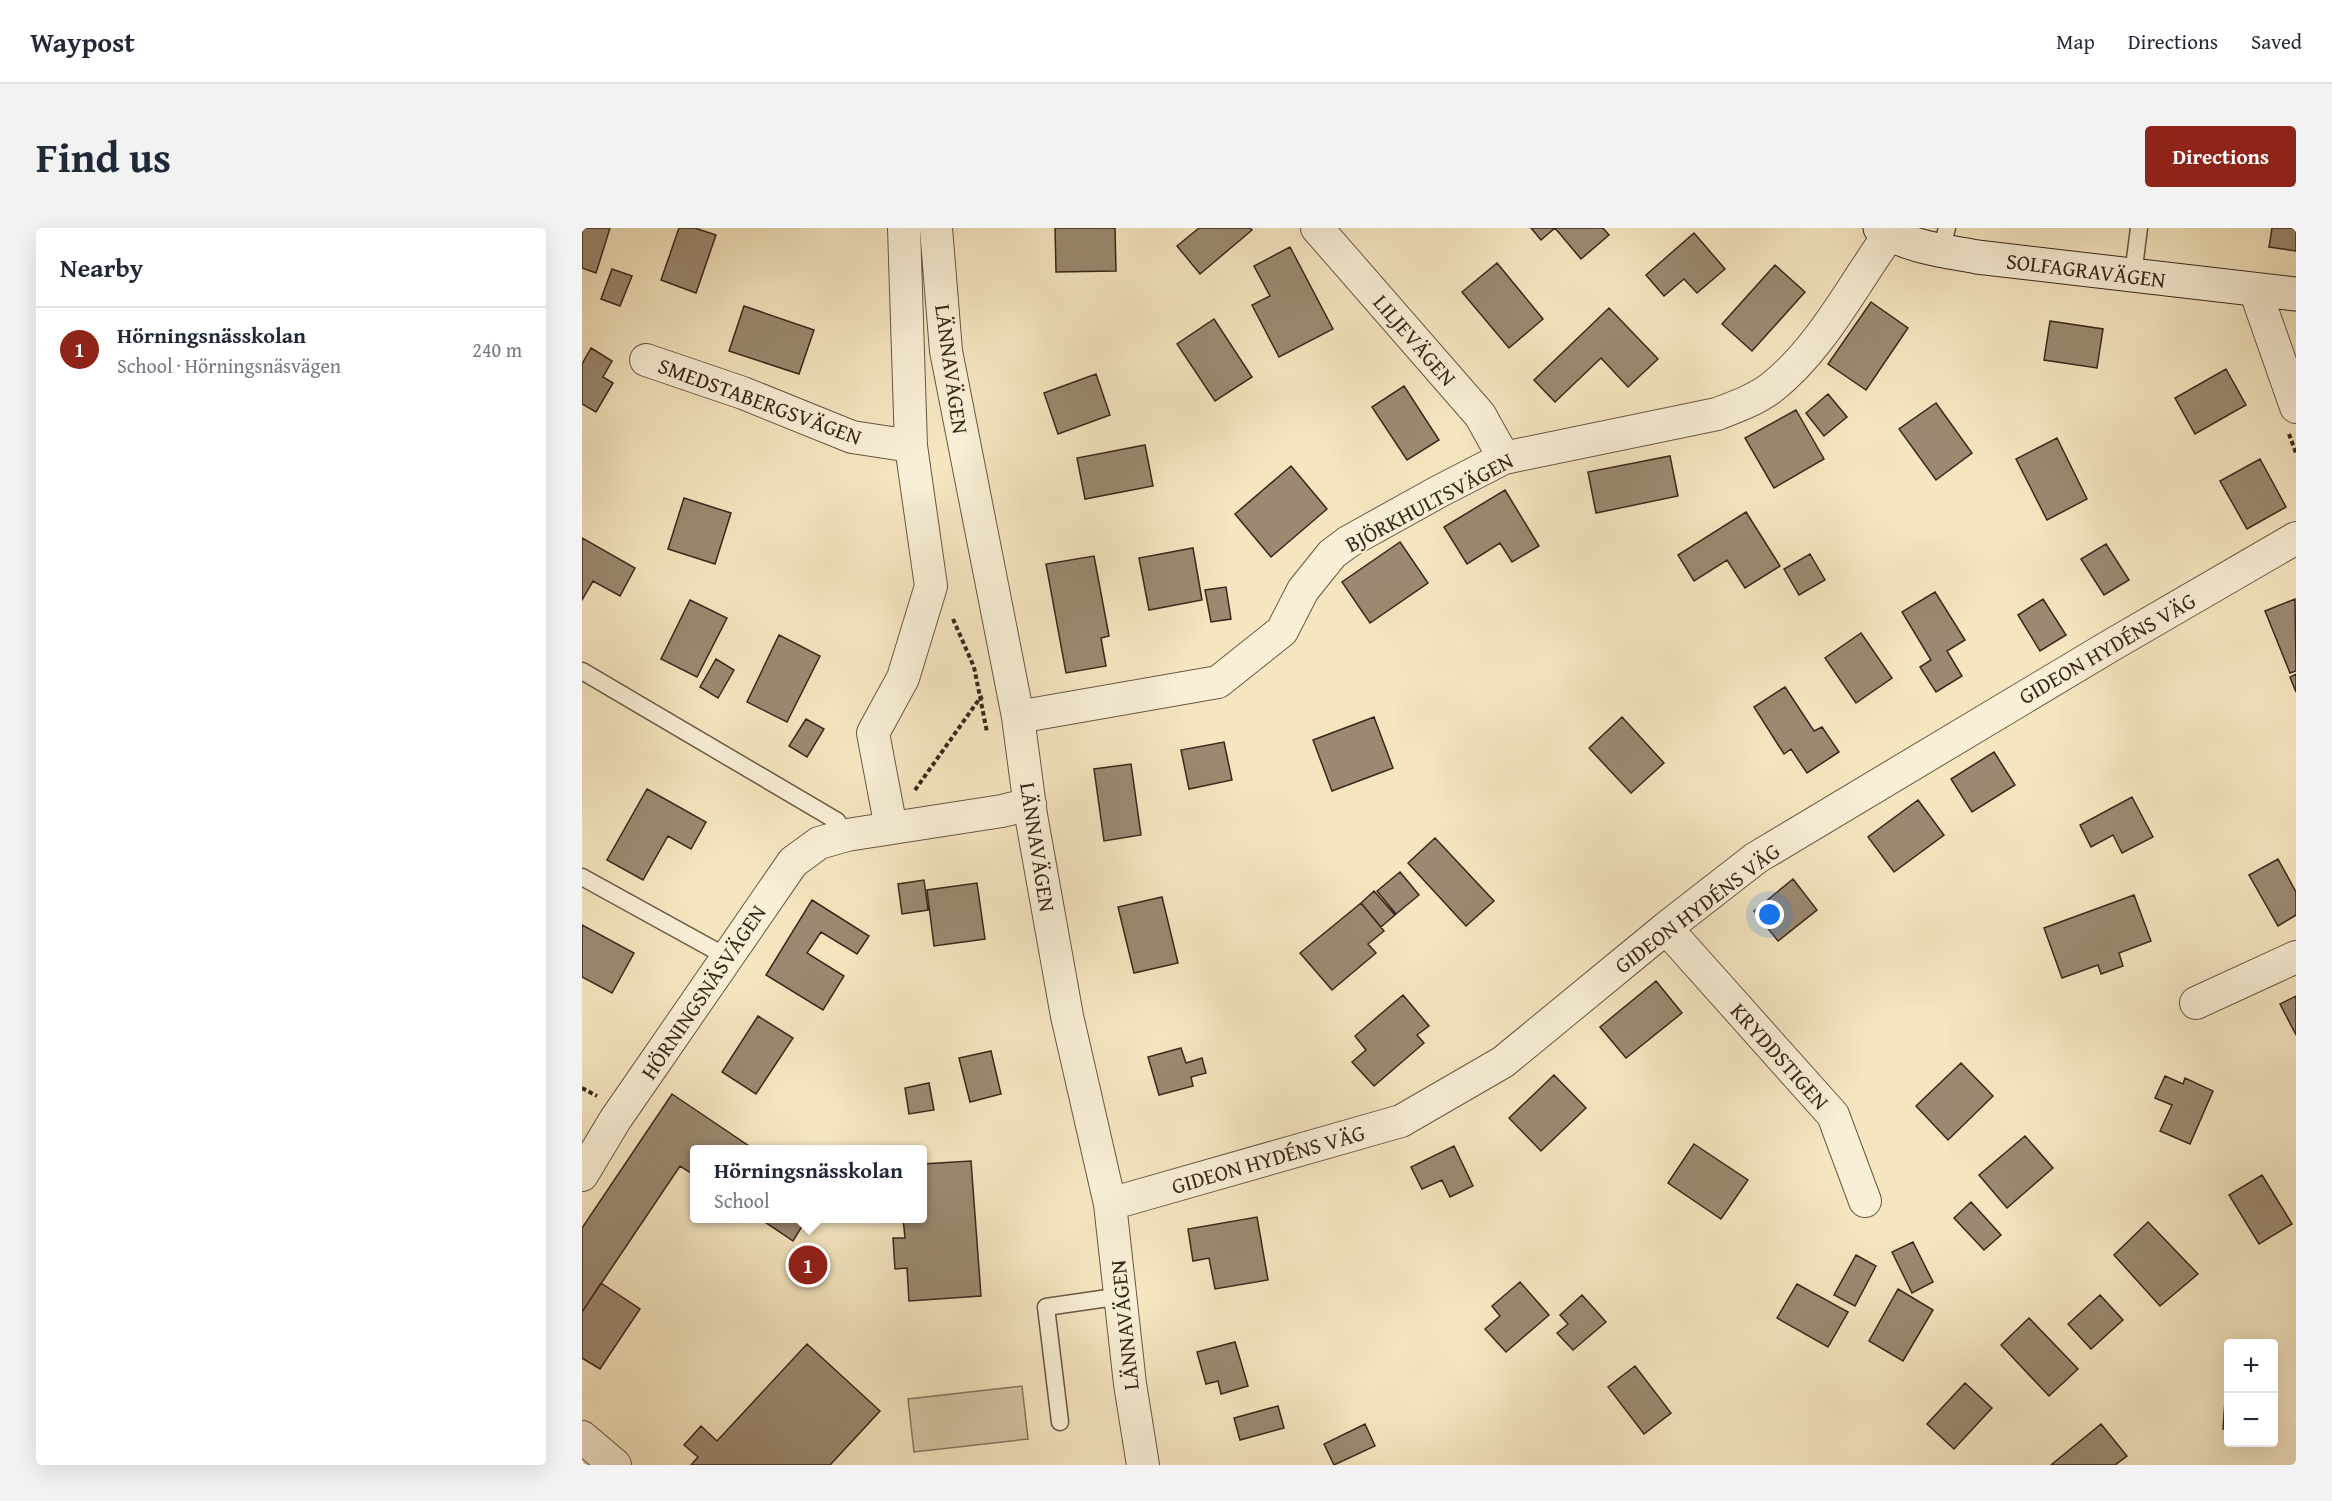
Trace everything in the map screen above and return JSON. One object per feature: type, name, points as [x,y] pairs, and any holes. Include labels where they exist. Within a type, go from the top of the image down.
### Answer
[{"type":"street","points":[[891,828],[873,733],[903,678],[931,586],[911,446],[904,228]]},
{"type":"street","name":"LÄNNAVÄGEN","points":[[936,228],[946,351],[1018,717],[1030,804],[1067,1016],[1110,1204],[1130,1384],[1143,1465]]},
{"type":"street","name":"LILJEVÄGEN","points":[[1317,228],[1480,415],[1504,458]]},
{"type":"street","name":"BJÖRKHULTSVÄGEN","points":[[1018,717],[1218,682],[1282,631],[1304,590],[1332,554],[1348,542],[1504,458],[1717,414],[1741,405],[1769,389],[1794,369],[1826,328],[1884,231]]},
{"type":"street","name":"SOLFAGRAVÄGEN","points":[[1884,231],[1944,239],[1977,257],[2296,294]]},
{"type":"street","points":[[2255,290],[2292,419]]},
{"type":"street","name":"SMEDSTABERGSVÄGEN","points":[[646,360],[743,393],[852,437],[911,446]]},
{"type":"street","name":"GIDEON HYDÉNS VÄG","points":[[1110,1204],[1401,1121],[1503,1062],[1666,928],[1756,858],[2110,646],[2296,538]]},
{"type":"street","name":"HÖRNINGSNÄSVÄGEN","points":[[582,1175],[615,1120],[793,862],[819,843],[847,835],[1002,811],[1030,804]]},
{"type":"street","name":"KRYDDSTIGEN","points":[[1666,928],[1833,1115],[1865,1202]]},
{"type":"street","points":[[2196,1004],[2296,957]]},
{"type":"street","points":[[582,1437],[615,1465]]},
{"type":"lane","points":[[2133,275],[2139,228]]},
{"type":"lane","points":[[582,671],[837,821],[847,835]]},
{"type":"lane","points":[[582,877],[727,957]]},
{"type":"lane","points":[[1060,1422],[1046,1307],[1122,1296]]},
{"type":"path","points":[[2292,419],[2296,453]]},
{"type":"path","points":[[891,828],[899,812],[980,698]]},
{"type":"shaded area","points":[[1022,1386],[1028,1439],[914,1452],[908,1399]]},
{"type":"building","points":[[582,228],[610,228],[596,273],[582,268]]},
{"type":"building","points":[[679,228],[695,228],[716,235],[696,293],[661,280]]},
{"type":"building","points":[[1055,228],[1115,228],[1116,271],[1056,272]]},
{"type":"building","points":[[1199,228],[1250,228],[1252,230],[1200,274],[1177,246]]},
{"type":"building","points":[[1531,228],[1555,228],[1541,240]]},
{"type":"building","points":[[1555,228],[1603,228],[1609,235],[1581,259]]},
{"type":"building","points":[[2272,228],[2296,228],[2296,251],[2269,247]]},
{"type":"building","points":[[1694,233],[1725,269],[1697,293],[1684,279],[1664,296],[1646,275]]},
{"type":"building","points":[[1290,247],[1333,329],[1279,357],[1252,305],[1270,296],[1254,266]]},
{"type":"building","points":[[1497,263],[1543,319],[1509,348],[1462,292]]},
{"type":"building","points":[[1775,265],[1805,292],[1752,351],[1722,324]]},
{"type":"building","points":[[612,269],[632,276],[620,306],[601,299]]},
{"type":"building","points":[[1871,302],[1908,328],[1866,390],[1828,364]]},
{"type":"building","points":[[744,306],[814,330],[799,374],[729,351]]},
{"type":"building","points":[[1609,308],[1658,359],[1628,387],[1601,358],[1555,402],[1534,380]]},
{"type":"building","points":[[1214,319],[1252,377],[1215,401],[1177,344]]},
{"type":"building","points":[[2050,321],[2103,329],[2097,368],[2044,360]]},
{"type":"building","points":[[591,348],[612,361],[603,377],[613,383],[596,412],[582,404],[582,364]]},
{"type":"building","points":[[2226,369],[2246,405],[2195,434],[2175,398]]},
{"type":"building","points":[[1096,374],[1110,415],[1058,434],[1044,393]]},
{"type":"building","points":[[1404,386],[1439,440],[1407,460],[1372,407]]},
{"type":"building","points":[[1828,394],[1847,417],[1824,436],[1806,413]]},
{"type":"building","points":[[1936,403],[1972,453],[1936,480],[1899,429]]},
{"type":"building","points":[[1796,410],[1824,459],[1774,488],[1745,438]]},
{"type":"building","points":[[2057,438],[2087,499],[2047,520],[2016,459]]},
{"type":"building","points":[[1145,445],[1153,486],[1085,499],[1077,458]]},
{"type":"building","points":[[1670,456],[1678,496],[1596,513],[1588,472]]},
{"type":"building","points":[[2260,459],[2286,507],[2247,529],[2220,481]]},
{"type":"building","points":[[1291,466],[1327,509],[1271,557],[1235,514]]},
{"type":"building","points":[[1505,490],[1539,546],[1512,562],[1500,543],[1467,564],[1444,527]]},
{"type":"building","points":[[684,498],[731,513],[715,564],[668,549]]},
{"type":"building","points":[[1746,512],[1780,566],[1745,588],[1727,560],[1694,581],[1678,555]]},
{"type":"building","points":[[582,538],[635,568],[620,596],[593,581],[582,600]]},
{"type":"building","points":[[1400,542],[1428,583],[1370,623],[1342,582]]},
{"type":"building","points":[[2106,544],[2129,580],[2104,595],[2081,559]]},
{"type":"building","points":[[1193,548],[1202,600],[1149,610],[1139,558]]},
{"type":"building","points":[[1810,554],[1825,580],[1799,595],[1784,569]]},
{"type":"building","points":[[1094,556],[1109,636],[1101,638],[1106,666],[1066,673],[1046,564]]},
{"type":"building","points":[[1226,587],[1231,619],[1211,622],[1205,590]]},
{"type":"building","points":[[1935,592],[1965,640],[1947,651],[1962,676],[1936,692],[1920,667],[1931,660],[1902,612]]},
{"type":"building","points":[[2043,599],[2066,635],[2040,651],[2018,615]]},
{"type":"building","points":[[2295,599],[2296,671],[2290,673],[2265,611]]},
{"type":"building","points":[[690,600],[727,618],[697,677],[661,659]]},
{"type":"building","points":[[1861,633],[1892,678],[1856,703],[1825,658]]},
{"type":"building","points":[[779,635],[820,656],[787,722],[747,702]]},
{"type":"building","points":[[716,659],[734,670],[718,698],[700,687]]},
{"type":"building","points":[[2296,674],[2296,692],[2290,677]]},
{"type":"building","points":[[1785,687],[1814,731],[1822,727],[1839,752],[1807,773],[1791,749],[1784,754],[1754,707]]},
{"type":"building","points":[[1374,717],[1393,768],[1332,791],[1313,740]]},
{"type":"building","points":[[1622,717],[1664,763],[1631,793],[1589,748]]},
{"type":"building","points":[[806,719],[824,729],[807,757],[789,746]]},
{"type":"building","points":[[1224,742],[1232,780],[1189,789],[1181,750]]},
{"type":"building","points":[[1994,752],[2015,785],[1972,812],[1951,779]]},
{"type":"building","points":[[1131,764],[1141,835],[1104,841],[1094,769]]},
{"type":"building","points":[[647,789],[706,822],[691,849],[668,836],[643,880],[607,860]]},
{"type":"building","points":[[2132,797],[2153,837],[2122,853],[2113,835],[2091,847],[2080,825]]},
{"type":"building","points":[[1918,800],[1944,835],[1894,872],[1868,837]]},
{"type":"building","points":[[1435,838],[1494,901],[1466,926],[1408,863]]},
{"type":"building","points":[[2278,859],[2296,892],[2296,915],[2278,926],[2249,875]]},
{"type":"building","points":[[1400,872],[1419,895],[1396,914],[1377,891]]},
{"type":"building","points":[[1793,879],[1817,910],[1778,941],[1754,911]]},
{"type":"building","points":[[924,880],[928,910],[902,914],[898,884]]},
{"type":"building","points":[[977,883],[985,939],[934,946],[927,890]]},
{"type":"building","points":[[1374,891],[1395,915],[1381,927],[1361,903]]},
{"type":"building","points":[[2134,895],[2151,941],[2119,953],[2123,966],[2101,974],[2098,965],[2062,978],[2044,928]]},
{"type":"building","points":[[1162,897],[1178,963],[1134,973],[1118,907]]},
{"type":"building","points":[[812,900],[869,936],[857,954],[821,932],[807,953],[844,976],[823,1010],[766,975]]},
{"type":"building","points":[[1361,903],[1384,931],[1368,944],[1376,953],[1332,990],[1300,953]]},
{"type":"building","points":[[582,925],[634,953],[612,993],[582,977]]},
{"type":"building","points":[[1656,981],[1682,1013],[1626,1058],[1600,1027]]},
{"type":"building","points":[[1403,995],[1429,1026],[1417,1035],[1424,1043],[1374,1086],[1352,1062],[1366,1050],[1355,1036]]},
{"type":"building","points":[[2296,996],[2296,1035],[2280,1004]]},
{"type":"building","points":[[758,1016],[793,1038],[756,1094],[722,1072]]},
{"type":"building","points":[[1181,1048],[1186,1063],[1202,1058],[1206,1073],[1191,1077],[1193,1086],[1159,1095],[1148,1057]]},
{"type":"building","points":[[991,1051],[1001,1094],[970,1102],[959,1058]]},
{"type":"building","points":[[1961,1063],[1993,1096],[1948,1140],[1916,1106]]},
{"type":"building","points":[[1554,1075],[1586,1108],[1541,1151],[1509,1118]]},
{"type":"building","points":[[2165,1076],[2183,1084],[2185,1078],[2213,1091],[2190,1144],[2160,1131],[2172,1105],[2155,1098]]},
{"type":"building","points":[[929,1083],[934,1110],[909,1114],[905,1088]]},
{"type":"building","points":[[672,1094],[748,1145],[690,1145],[690,1172],[680,1166],[582,1312],[582,1228]]},
{"type":"building","points":[[2025,1136],[2053,1168],[2007,1208],[1979,1175]]},
{"type":"building","points":[[1694,1144],[1748,1180],[1721,1219],[1668,1183]]},
{"type":"building","points":[[1454,1146],[1473,1186],[1450,1197],[1442,1180],[1422,1189],[1411,1167]]},
{"type":"building","points":[[971,1161],[981,1296],[909,1301],[907,1268],[895,1269],[893,1238],[905,1238],[904,1223],[927,1223],[927,1164]]},
{"type":"building","points":[[2262,1175],[2292,1224],[2259,1244],[2229,1195]]},
{"type":"building","points":[[1971,1202],[2001,1235],[1984,1250],[1954,1218]]},
{"type":"building","points":[[1257,1217],[1268,1280],[1215,1289],[1209,1258],[1193,1261],[1188,1229]]},
{"type":"building","points":[[2148,1222],[2198,1274],[2160,1306],[2114,1255]]},
{"type":"building","points":[[766,1223],[804,1223],[793,1241]]},
{"type":"building","points":[[1913,1242],[1933,1282],[1912,1293],[1892,1252]]},
{"type":"building","points":[[1856,1255],[1876,1266],[1855,1306],[1834,1295]]},
{"type":"building","points":[[1520,1282],[1549,1315],[1506,1352],[1485,1329],[1500,1316],[1492,1306]]},
{"type":"building","points":[[601,1283],[640,1309],[600,1369],[582,1358],[582,1312]]},
{"type":"building","points":[[1797,1284],[1848,1312],[1828,1347],[1777,1318]]},
{"type":"building","points":[[1898,1289],[1933,1310],[1903,1361],[1869,1341]]},
{"type":"building","points":[[1582,1295],[1606,1322],[1573,1350],[1557,1333],[1568,1324],[1560,1315]]},
{"type":"building","points":[[2100,1295],[2123,1320],[2091,1349],[2068,1324]]},
{"type":"building","points":[[2029,1318],[2078,1369],[2049,1396],[2001,1345]]},
{"type":"building","points":[[1235,1342],[1248,1386],[1221,1394],[1218,1381],[1206,1384],[1197,1352]]},
{"type":"building","points":[[807,1344],[880,1411],[830,1465],[691,1465],[698,1457],[684,1445],[701,1426],[717,1441]]},
{"type":"building","points":[[1635,1366],[1671,1413],[1644,1434],[1608,1387]]},
{"type":"building","points":[[1965,1383],[1992,1408],[1954,1449],[1927,1424]]},
{"type":"building","points":[[1278,1406],[1284,1428],[1240,1440],[1234,1418]]},
{"type":"building","points":[[1365,1424],[1375,1446],[1334,1465],[1324,1444]]},
{"type":"building","points":[[2101,1424],[2127,1456],[2115,1465],[2051,1465]]},
{"type":"place","name":"Hörningsnässkolan","points":[[808,1265]]}]
